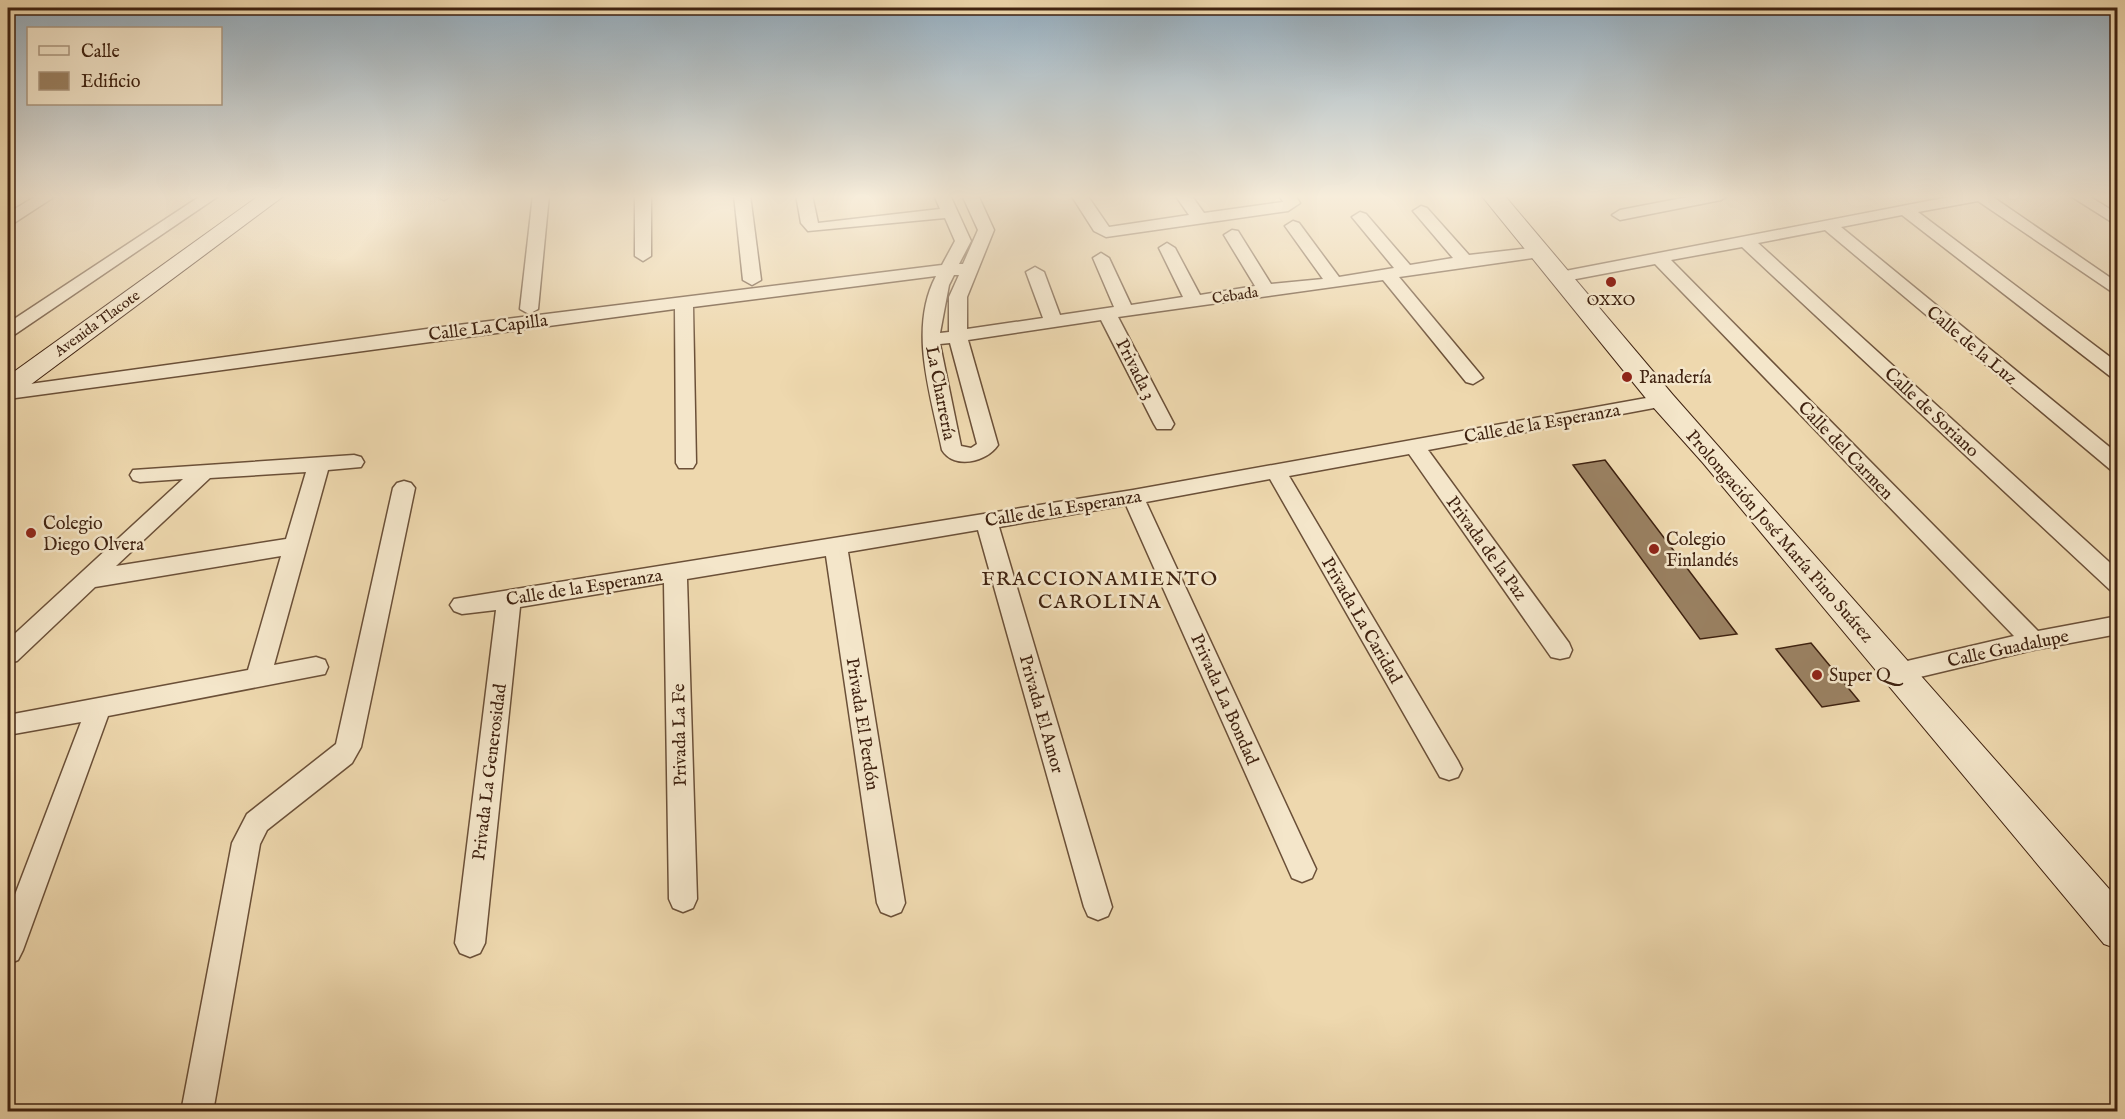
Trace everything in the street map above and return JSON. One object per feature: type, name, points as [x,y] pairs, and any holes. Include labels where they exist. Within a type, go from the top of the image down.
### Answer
[{"type":"main road","name":"Avenida Tlacote","points":[[8,363],[175,247]]},
{"type":"main road","name":"Avenida Tlacote","points":[[8,388],[202,247]]},
{"type":"main road","name":"Prolongación José María Pino Suárez","points":[[1536,247],[1663,401],[1899,672],[2118,930]]},
{"type":"street","points":[[8,331],[134,247]]},
{"type":"street","points":[[529,309],[536,247]]},
{"type":"street","points":[[643,247],[643,256]]},
{"type":"street","points":[[748,247],[752,280]]},
{"type":"street","name":"La Charrería","points":[[958,337],[988,445],[975,454],[960,454],[952,450],[930,340],[933,311],[946,270],[959,247]]},
{"type":"street","points":[[958,337],[958,297],[978,247]]},
{"type":"street","points":[[1240,247],[1266,290]]},
{"type":"street","points":[[1309,247],[1335,282]]},
{"type":"street","points":[[1379,247],[1473,378]]},
{"type":"street","points":[[1453,247],[1465,261]]},
{"type":"street","points":[[1560,277],[1716,247]]},
{"type":"street","name":"Calle de Soriano","points":[[1753,247],[2118,584]]},
{"type":"street","name":"Calle de la Luz","points":[[1855,247],[2118,465]]},
{"type":"street","points":[[1954,247],[2118,373]]},
{"type":"street","points":[[2056,247],[2118,291]]},
{"type":"street","points":[[1167,248],[1194,301]]},
{"type":"street","name":"Cebada","points":[[930,340],[1465,261],[1540,252]]},
{"type":"street","name":"Privada 3","points":[[1101,258],[1116,312],[1164,424]]},
{"type":"street","name":"Calle del Carmen","points":[[1660,259],[2032,641]]},
{"type":"street","name":"Calle La Capilla","points":[[8,393],[434,334],[969,269]]},
{"type":"street","points":[[1035,272],[1054,322]]},
{"type":"street","points":[[684,304],[686,463]]},
{"type":"street","name":"Calle de la Esperanza","points":[[462,605],[509,600],[1133,497],[1663,401]]},
{"type":"street","name":"Privada de la Paz","points":[[1414,446],[1560,650]]},
{"type":"street","points":[[140,475],[354,462]]},
{"type":"street","points":[[258,677],[319,464]]},
{"type":"street","points":[[8,654],[206,470]]},
{"type":"street","name":"Privada La Caridad","points":[[1276,471],[1449,769]]},
{"type":"street","points":[[197,1112],[246,843],[257,822],[344,755],[348,747],[404,488]]},
{"type":"street","name":"Privada La Bondad","points":[[1133,497],[1302,869]]},
{"type":"street","name":"Privada El Amor","points":[[986,521],[1098,907]]},
{"type":"street","points":[[90,579],[295,546]]},
{"type":"street","name":"Privada El Perdón","points":[[836,546],[891,903]]},
{"type":"street","name":"Privada La Fe","points":[[675,572],[683,899]]},
{"type":"street","name":"Privada La Generosidad","points":[[470,943],[509,600]]},
{"type":"street","name":"Calle Guadalupe","points":[[1899,672],[2032,641],[2118,625]]},
{"type":"street","points":[[8,725],[316,667]]},
{"type":"street","points":[[8,950],[99,707]]},
{"type":"building","name":"Colegio Finlandés","points":[[1605,460],[1737,634],[1700,639],[1573,465]]},
{"type":"building","name":"Super Q","points":[[1811,643],[1859,701],[1822,707],[1776,649]]},
{"type":"place","name":"OXXO","points":[[1611,282]]},
{"type":"place","name":"Panadería","points":[[1627,377]]},
{"type":"place","name":"Colegio Diego Olvera","points":[[31,533]]},
{"type":"place","name":"Colegio Finlandés","points":[[1654,549]]},
{"type":"place","name":"Super Q","points":[[1817,675]]},
{"type":"district","name":"FRACCIONAMIENTO CAROLINA","points":[[1100,590]]}]
